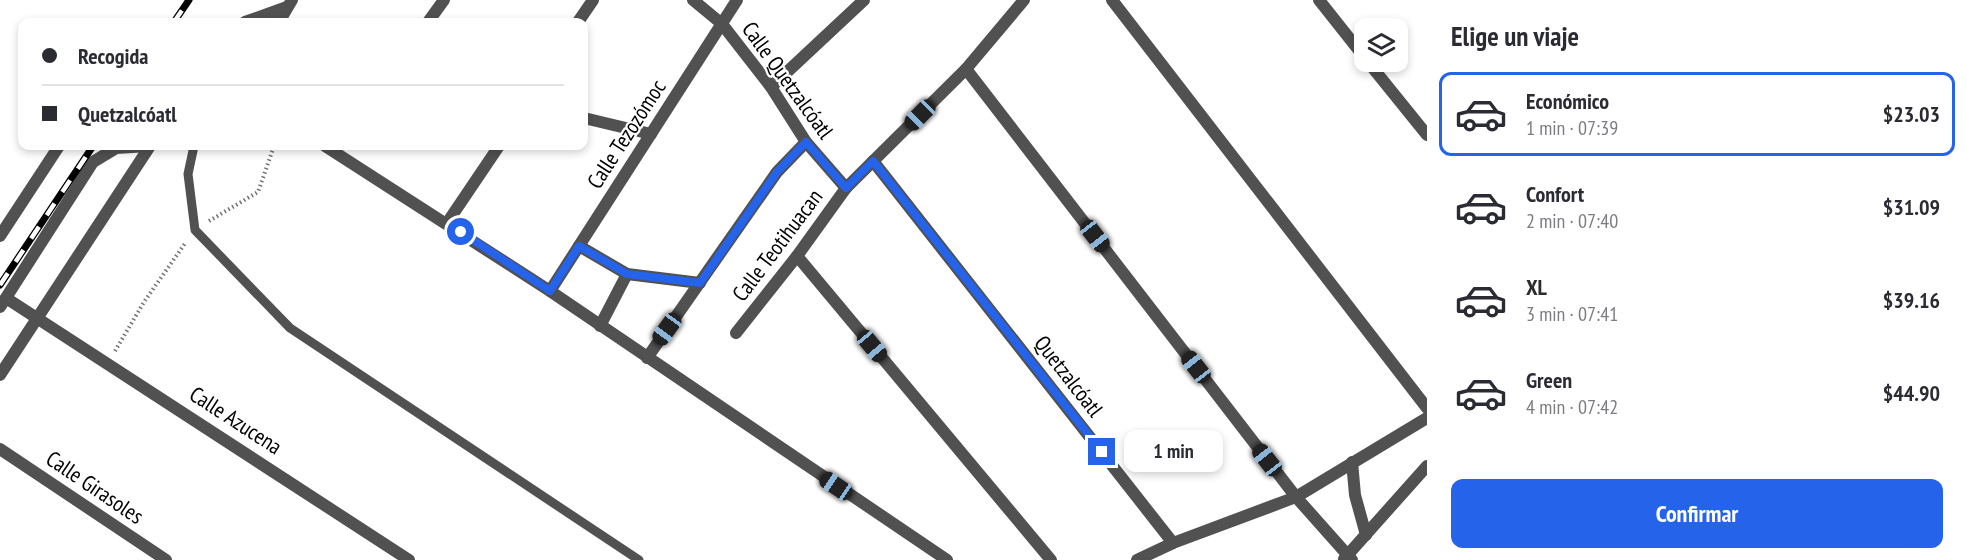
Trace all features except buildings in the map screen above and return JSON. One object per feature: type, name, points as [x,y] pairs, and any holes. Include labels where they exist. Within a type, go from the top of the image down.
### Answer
[{"type":"street","points":[[431,18],[444,0]]},
{"type":"street","points":[[581,18],[593,0]]},
{"type":"street","name":"Calle Quetzalcóatl","points":[[693,0],[722,24],[771,87],[806,142],[846,188]]},
{"type":"street","name":"Calle Tezozómoc","points":[[550,291],[737,0]]},
{"type":"street","points":[[771,87],[864,0]]},
{"type":"street","name":"Calle Teotihuacan","points":[[736,333],[797,256],[846,188],[966,69],[1024,0]]},
{"type":"street","points":[[1112,0],[1427,408]]},
{"type":"street","points":[[1319,0],[1354,44]]},
{"type":"street","points":[[255,18],[290,4]]},
{"type":"street","points":[[281,18],[290,4]]},
{"type":"street","points":[[966,69],[1296,497],[1348,558],[1427,466]]},
{"type":"street","points":[[1376,72],[1427,135]]},
{"type":"street","points":[[588,119],[651,134]]},
{"type":"street","points":[[647,358],[777,172],[806,142]]},
{"type":"street","points":[[0,236],[56,150]]},
{"type":"street","points":[[3,302],[93,162],[113,150]]},
{"type":"street","points":[[0,375],[147,150]]},
{"type":"street","points":[[343,150],[447,223],[947,560]]},
{"type":"street","points":[[447,223],[496,150]]},
{"type":"street","name":"Quetzalcóatl","points":[[873,161],[1173,543]]},
{"type":"street","points":[[579,246],[627,274],[700,283]]},
{"type":"street","points":[[797,256],[1051,560]]},
{"type":"street","points":[[600,326],[627,274]]},
{"type":"street","name":"Calle Azucena","points":[[3,302],[38,318],[108,362],[409,560]]},
{"type":"street","points":[[1137,560],[1173,543],[1296,497],[1427,418]]},
{"type":"street","name":"Calle Girasoles","points":[[0,449],[166,560]]},
{"type":"street","points":[[1352,462],[1355,495],[1366,535]]},
{"type":"lane","points":[[193,150],[188,174],[195,230],[290,328],[639,560]]},
{"type":"path","points":[[108,362],[144,302],[195,230],[258,192],[273,150]]},
{"type":"railway","points":[[177,18],[189,0]]},
{"type":"railway","points":[[0,285],[90,150]]},
{"type":"route","points":[[461,232],[550,291],[579,246],[627,274],[700,283],[777,172],[806,142],[846,188],[873,161],[1102,452]]}]
